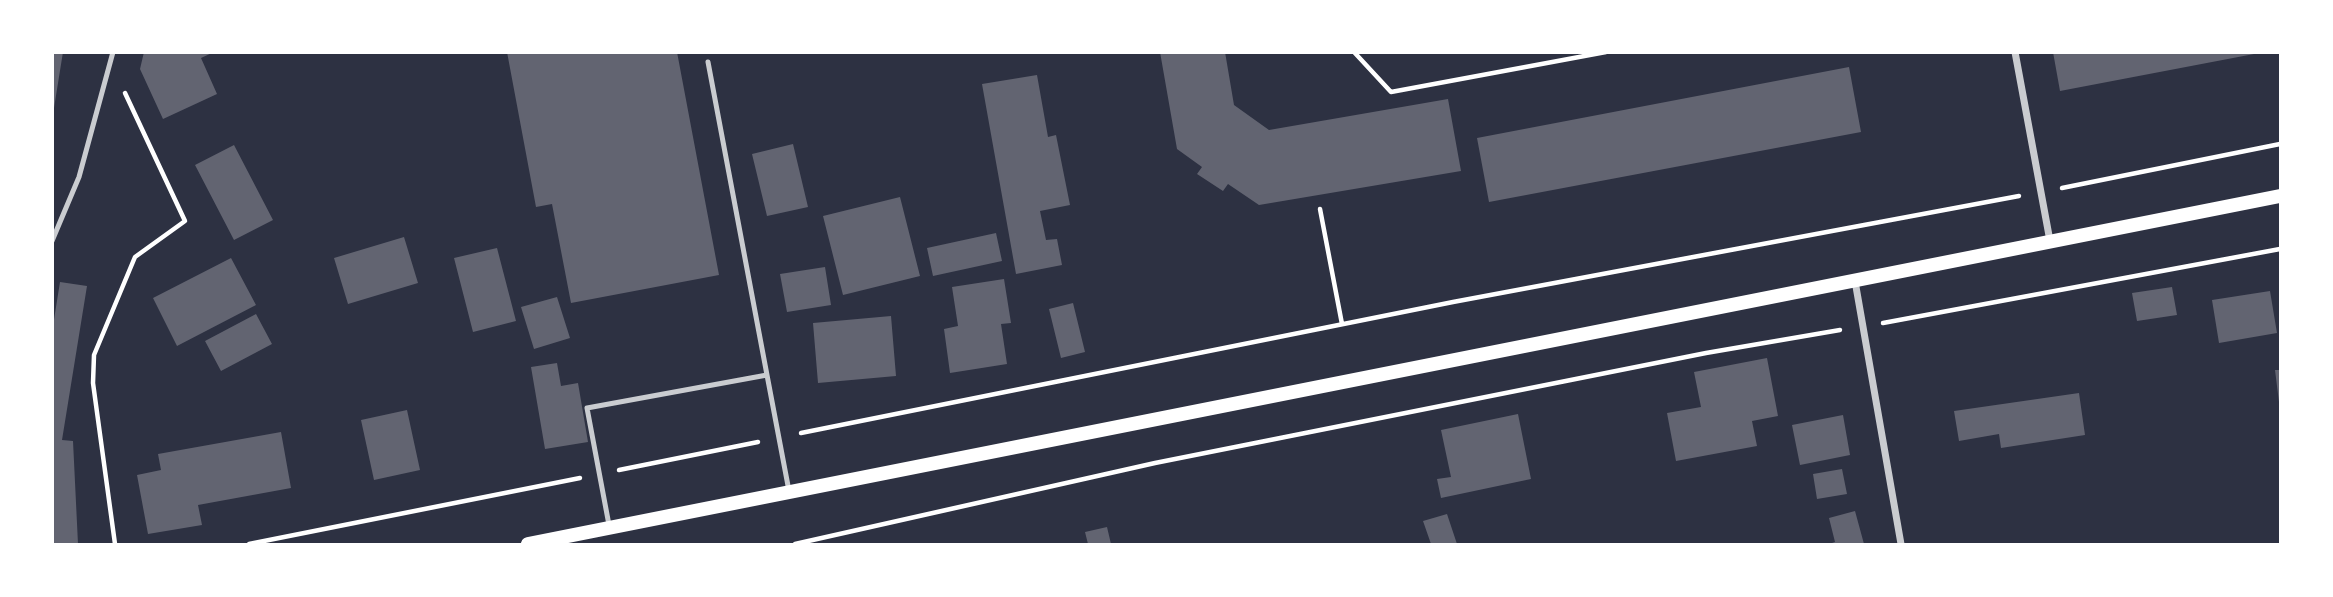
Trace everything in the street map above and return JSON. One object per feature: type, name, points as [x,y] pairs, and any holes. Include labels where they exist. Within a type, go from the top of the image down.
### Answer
[{"type":"main road","points":[[528,544],[2280,196]]},
{"type":"street","points":[[2015,52],[2050,242]]},
{"type":"street","points":[[1855,280],[1901,544]]},
{"type":"lane","points":[[52,241],[79,177],[113,52]]},
{"type":"lane","points":[[708,62],[789,493]]},
{"type":"lane","points":[[609,528],[587,408],[767,375]]},
{"type":"path","points":[[1354,52],[1391,92],[1606,52]]},
{"type":"path","points":[[111,62],[185,221],[135,257],[94,355],[93,383],[115,544]]},
{"type":"path","points":[[249,544],[1342,324],[2280,144]]},
{"type":"path","points":[[1320,209],[1342,324]]},
{"type":"path","points":[[796,544],[1169,460],[1706,353],[1863,327],[2280,249]]},
{"type":"building","points":[[52,52],[63,52],[54,108],[52,108]]},
{"type":"building","points":[[144,52],[214,52],[201,58],[217,94],[163,119],[140,69]]},
{"type":"building","points":[[507,52],[677,52],[719,275],[571,303],[552,204],[536,207]]},
{"type":"building","points":[[1160,52],[1225,52],[1234,105],[1269,130],[1448,99],[1461,171],[1259,205],[1228,184],[1223,191],[1197,174],[1202,167],[1177,149]]},
{"type":"building","points":[[2053,52],[2254,52],[2254,54],[2060,91]]},
{"type":"building","points":[[1849,67],[1861,132],[1489,202],[1477,138]]},
{"type":"building","points":[[1037,75],[1048,137],[1056,135],[1070,205],[1040,211],[1046,240],[1057,239],[1062,265],[1016,274],[982,84]]},
{"type":"building","points":[[793,144],[808,207],[767,216],[752,154]]},
{"type":"building","points":[[234,145],[273,220],[234,240],[195,165]]},
{"type":"building","points":[[900,197],[920,276],[843,295],[823,216]]},
{"type":"building","points":[[996,233],[1002,261],[933,276],[927,248]]},
{"type":"building","points":[[404,237],[418,283],[348,304],[334,258]]},
{"type":"building","points":[[497,248],[516,321],[473,332],[454,258]]},
{"type":"building","points":[[231,258],[256,305],[177,346],[153,298]]},
{"type":"building","points":[[825,267],[831,305],[787,312],[780,274]]},
{"type":"building","points":[[1004,279],[1011,323],[1001,324],[1007,364],[950,373],[944,329],[958,326],[952,287]]},
{"type":"building","points":[[60,282],[87,286],[62,440],[73,441],[78,544],[52,544],[52,332]]},
{"type":"building","points":[[2172,287],[2177,315],[2137,321],[2132,293]]},
{"type":"building","points":[[2270,291],[2277,333],[2219,343],[2212,300]]},
{"type":"building","points":[[557,297],[570,338],[534,349],[521,307]]},
{"type":"building","points":[[1073,303],[1085,352],[1061,358],[1049,309]]},
{"type":"building","points":[[256,314],[272,344],[221,371],[205,341]]},
{"type":"building","points":[[891,316],[896,376],[818,383],[813,323]]},
{"type":"building","points":[[1767,358],[1778,416],[1752,421],[1757,446],[1676,461],[1667,413],[1701,407],[1694,372]]},
{"type":"building","points":[[557,363],[561,386],[578,383],[588,442],[545,449],[531,367]]},
{"type":"building","points":[[2275,370],[2280,370],[2280,402],[2279,402]]},
{"type":"building","points":[[2079,393],[2085,435],[2001,448],[1999,434],[1959,441],[1954,411]]},
{"type":"building","points":[[407,410],[420,470],[374,480],[361,420]]},
{"type":"building","points":[[1518,414],[1531,479],[1441,498],[1437,479],[1451,477],[1441,430]]},
{"type":"building","points":[[1843,415],[1850,455],[1800,465],[1792,425]]},
{"type":"building","points":[[281,432],[291,488],[198,505],[202,525],[148,534],[137,475],[161,470],[158,454]]},
{"type":"building","points":[[1842,469],[1847,494],[1817,499],[1813,474]]},
{"type":"building","points":[[1855,511],[1864,544],[1829,544],[1835,542],[1829,518]]},
{"type":"building","points":[[1447,514],[1457,544],[1431,544],[1423,521]]},
{"type":"building","points":[[1107,527],[1111,544],[1088,544],[1085,532]]}]
